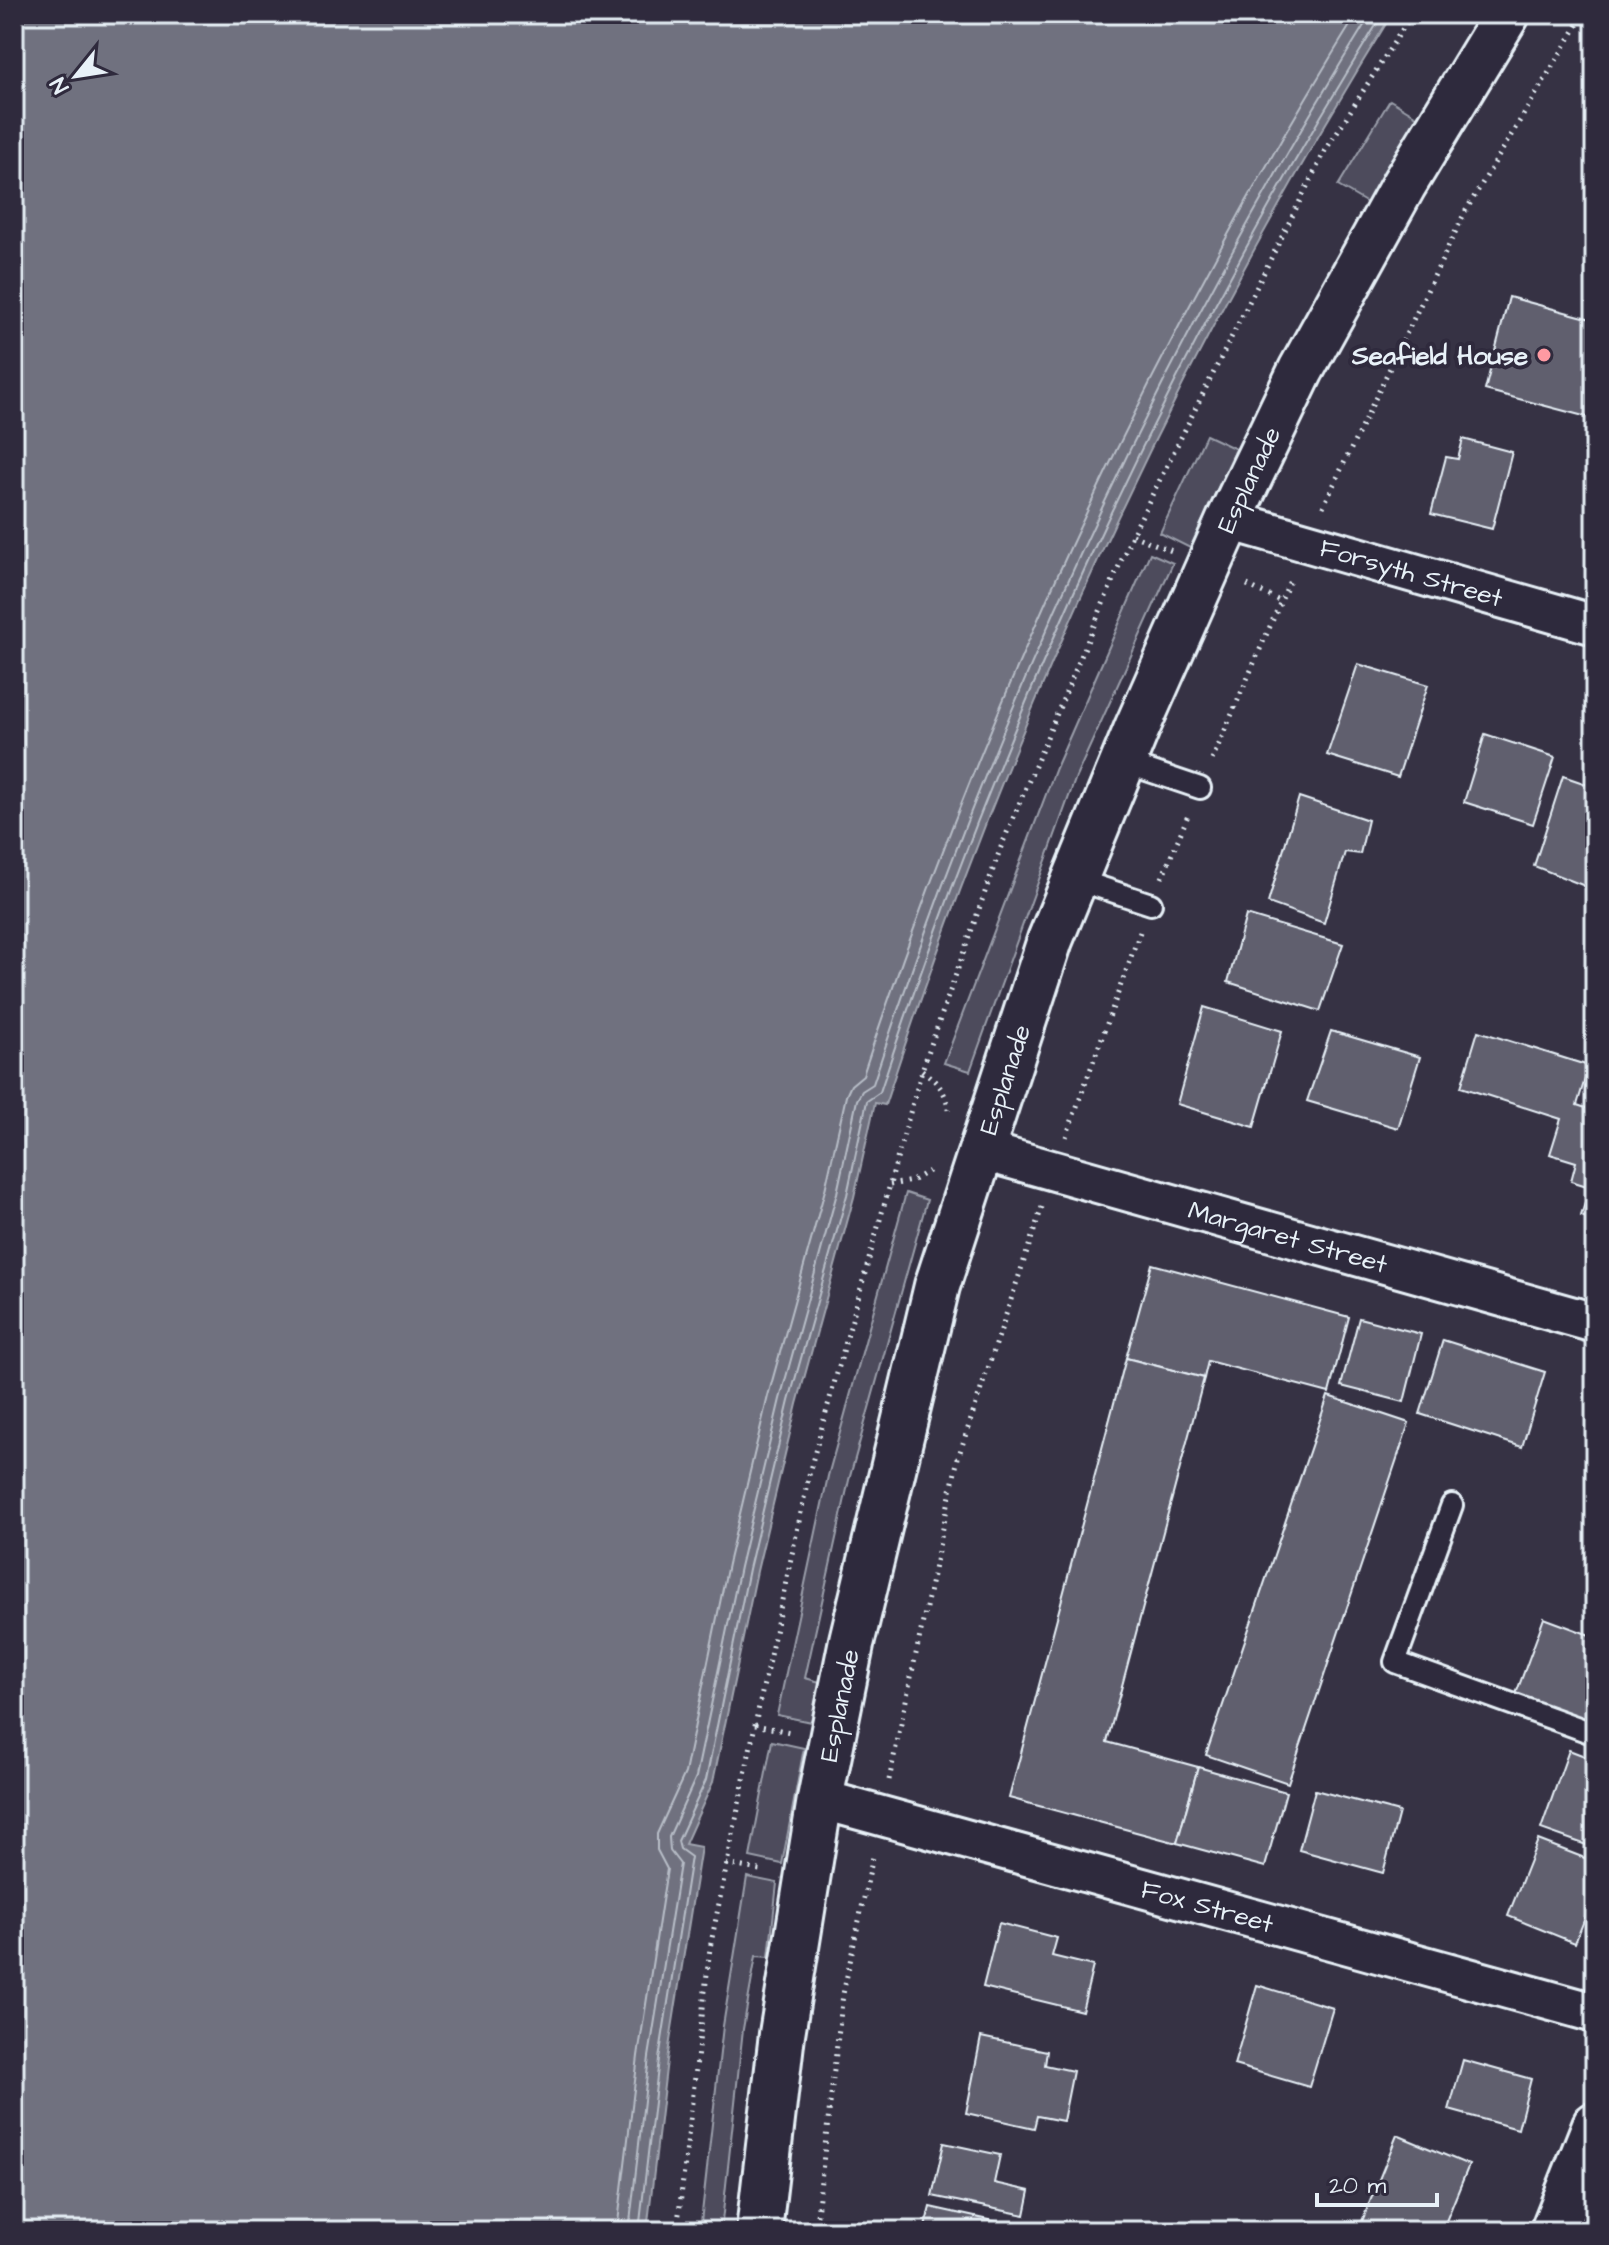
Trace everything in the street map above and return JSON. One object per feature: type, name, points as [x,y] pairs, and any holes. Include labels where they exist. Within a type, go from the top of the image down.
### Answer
[{"type":"street","name":"Esplanade","points":[[759,2231],[782,2034],[820,1799],[852,1640],[937,1286],[964,1136],[1229,520],[1308,357],[1404,184],[1507,14]]},
{"type":"street","name":"Forsyth Street","points":[[1229,520],[1595,625]]},
{"type":"street","name":"Margaret Street","points":[[964,1136],[1054,1172],[1595,1323]]},
{"type":"street","name":"Fox Street","points":[[820,1799],[1595,2013]]},
{"type":"street","points":[[1553,2231],[1595,2125]]},
{"type":"lane","points":[[1123,762],[1200,788]]},
{"type":"lane","points":[[1075,879],[1151,904]]},
{"type":"lane","points":[[1452,1505],[1395,1662],[1595,1734]]},
{"type":"path","points":[[922,1070],[937,1082],[964,1136]]},
{"type":"path","points":[[890,1185],[912,1181],[937,1162]]},
{"type":"path","points":[[815,2231],[843,1994],[958,1458],[1054,1172]]},
{"type":"shaded area","points":[[1390,100],[1420,118],[1369,204],[1338,186]]},
{"type":"shaded area","points":[[1206,435],[1236,449],[1190,548],[1160,533]]},
{"type":"shaded area","points":[[1150,553],[1173,563],[1076,777],[970,1071],[944,1063],[1056,768]]},
{"type":"shaded area","points":[[906,1193],[927,1200],[849,1480],[805,1678],[820,1682],[811,1722],[777,1715],[828,1476]]},
{"type":"shaded area","points":[[772,1741],[804,1748],[782,1864],[750,1857]]},
{"type":"shaded area","points":[[747,1877],[777,1883],[769,1957],[756,1956],[743,2029],[721,2231],[700,2231],[723,2026]]},
{"type":"water","points":[[14,14],[1392,14],[1240,276],[1170,409],[1105,544],[987,820],[885,1105],[875,1103],[854,1197],[797,1404],[757,1571],[713,1782],[685,1844],[701,1847],[667,2060],[647,2231],[14,2231]]},
{"type":"building","name":"Seafield House","points":[[1509,297],[1595,320],[1595,419],[1485,390]]},
{"type":"building","points":[[1463,439],[1512,452],[1492,529],[1431,514],[1446,457],[1458,459]]},
{"type":"building","points":[[1358,664],[1428,685],[1398,777],[1327,755]]},
{"type":"building","points":[[1485,734],[1555,757],[1533,824],[1464,802]]},
{"type":"building","points":[[1563,776],[1595,787],[1595,890],[1534,866]]},
{"type":"building","points":[[1299,797],[1368,820],[1360,854],[1345,852],[1324,923],[1268,903]]},
{"type":"building","points":[[1246,915],[1343,944],[1320,1011],[1228,982]]},
{"type":"building","points":[[1204,1007],[1282,1031],[1254,1127],[1177,1104]]},
{"type":"building","points":[[1331,1031],[1420,1057],[1398,1128],[1307,1101]]},
{"type":"building","points":[[1478,1031],[1589,1066],[1577,1105],[1595,1111],[1595,1221],[1581,1216],[1590,1187],[1571,1181],[1576,1162],[1550,1154],[1561,1119],[1461,1087]]},
{"type":"building","points":[[1152,1264],[1349,1317],[1329,1393],[1208,1361],[1204,1378],[1126,1358]]},
{"type":"building","points":[[1359,1318],[1421,1334],[1404,1402],[1341,1386]]},
{"type":"building","points":[[1443,1340],[1545,1372],[1522,1447],[1420,1414]]},
{"type":"building","points":[[1126,1358],[1204,1378],[1107,1742],[1198,1767],[1177,1843],[1009,1798]]},
{"type":"building","points":[[1328,1396],[1409,1423],[1288,1783],[1206,1755]]},
{"type":"building","points":[[1595,1567],[1595,1599],[1584,1594]]},
{"type":"building","points":[[1544,1618],[1595,1637],[1595,1723],[1516,1694]]},
{"type":"building","points":[[1569,1750],[1595,1760],[1595,1848],[1541,1829]]},
{"type":"building","points":[[1198,1767],[1286,1792],[1265,1867],[1177,1843]]},
{"type":"building","points":[[1315,1790],[1399,1812],[1383,1873],[1299,1850]]},
{"type":"building","points":[[1538,1840],[1595,1862],[1595,1893],[1575,1943],[1508,1916]]},
{"type":"building","points":[[999,1923],[1057,1938],[1052,1956],[1093,1966],[1082,2011],[983,1987]]},
{"type":"building","points":[[1257,1985],[1333,2008],[1309,2087],[1234,2065]]},
{"type":"building","points":[[981,2037],[1047,2051],[1045,2065],[1073,2071],[1063,2121],[1037,2116],[1034,2128],[966,2113]]},
{"type":"building","points":[[1463,2060],[1531,2079],[1518,2129],[1449,2110]]},
{"type":"building","points":[[1397,2135],[1469,2165],[1442,2231],[1358,2231]]},
{"type":"building","points":[[944,2143],[1000,2155],[994,2183],[1030,2191],[1025,2215],[932,2196]]},
{"type":"building","points":[[930,2207],[1002,2223],[1000,2231],[924,2231]]},
{"type":"place","name":"Seafield House","points":[[1544,355]]}]
